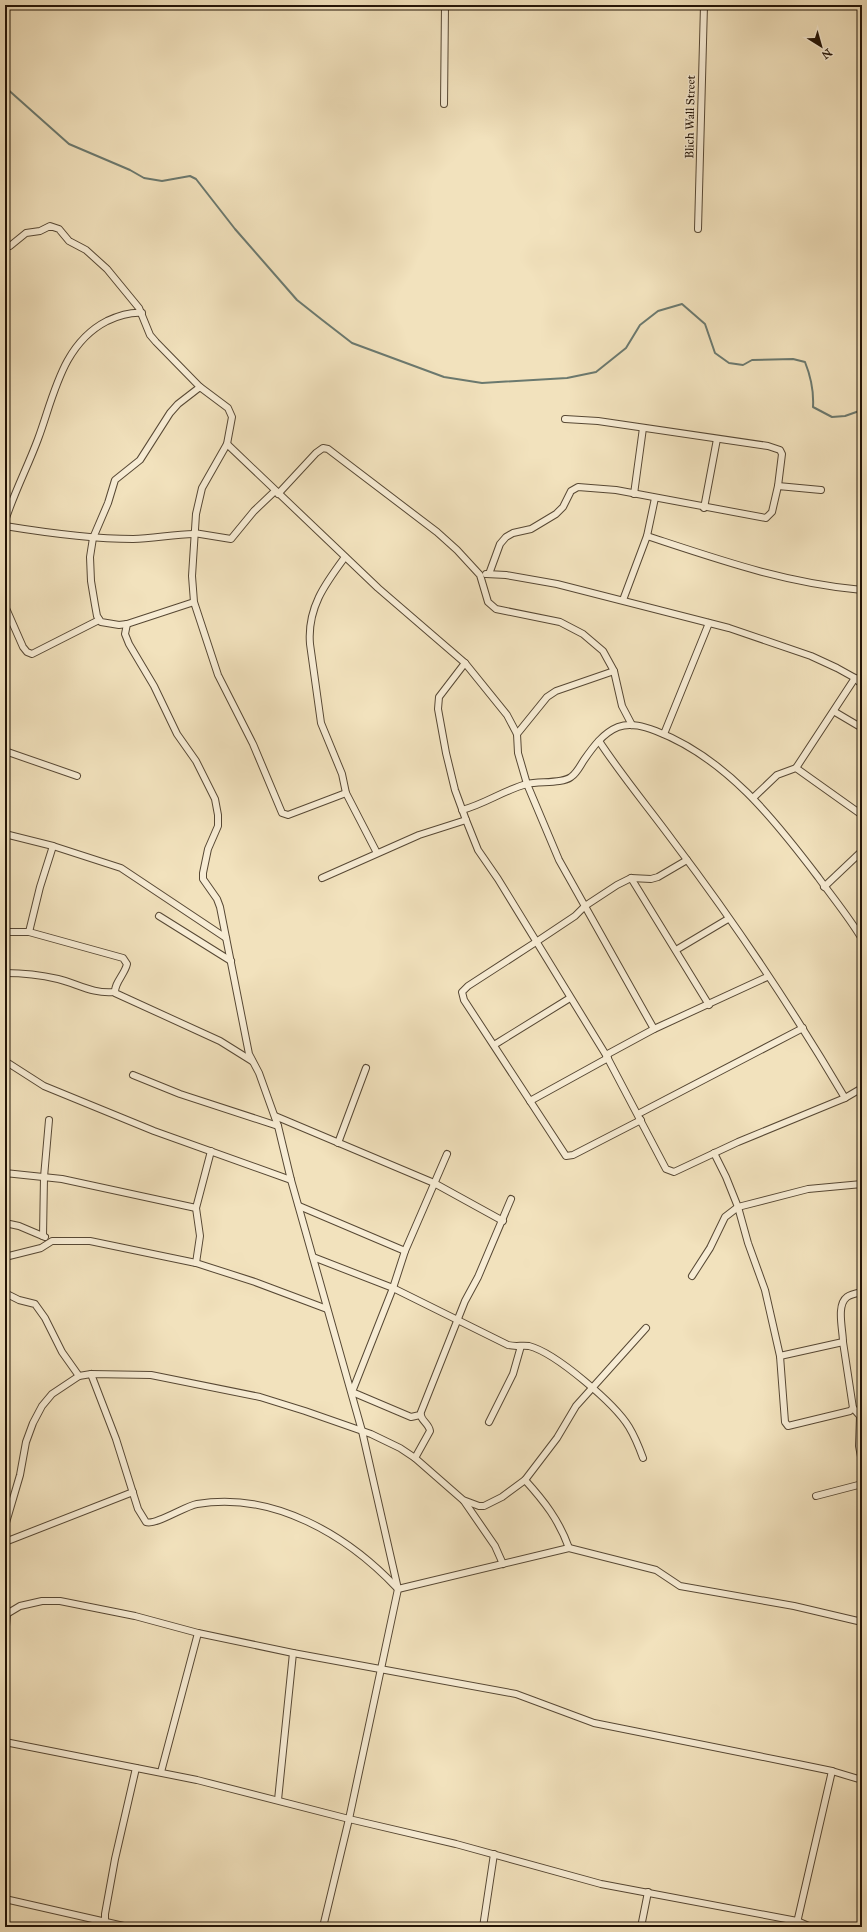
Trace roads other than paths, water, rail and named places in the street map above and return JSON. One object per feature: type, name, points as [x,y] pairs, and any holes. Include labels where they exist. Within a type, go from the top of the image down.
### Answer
[{"type":"street","points":[[444,104],[445,5]]},
{"type":"street","name":"Blich Wall Street","points":[[698,229],[704,5]]},
{"type":"street","points":[[5,247],[10,246],[26,233],[50,226],[55,227],[69,241],[86,250],[107,269],[142,313],[150,335],[156,342],[200,387],[222,403],[230,412],[232,422],[227,444],[202,488],[196,514],[192,576],[194,602],[218,675],[253,744],[282,813],[288,815],[346,793]]},
{"type":"street","points":[[5,521],[41,430],[61,372],[74,349],[88,333],[105,322],[125,314],[142,313]]},
{"type":"street","points":[[194,602],[127,624],[106,624],[99,620],[91,581],[90,557],[93,538],[108,503],[115,480],[140,460],[170,413],[178,404],[200,387]]},
{"type":"street","points":[[489,574],[500,544],[506,537],[513,533],[532,529],[556,514],[563,507],[574,488],[587,487],[634,494],[704,508],[766,518],[772,512],[783,456],[780,450],[747,442],[717,439],[598,421],[565,419]]},
{"type":"street","points":[[634,494],[643,428]]},
{"type":"street","points":[[704,508],[717,439]]},
{"type":"street","points":[[227,444],[345,557],[405,612],[465,663],[507,714],[517,734],[518,753],[527,784],[559,860],[654,1029]]},
{"type":"street","points":[[5,526],[93,538],[135,539],[194,534],[231,539],[254,511],[316,453],[326,447],[437,532],[480,575],[488,602],[496,609],[560,622],[583,634],[602,651],[614,671],[622,706],[632,725]]},
{"type":"street","points":[[778,486],[821,490]]},
{"type":"street","points":[[623,600],[647,536],[655,498]]},
{"type":"street","points":[[647,536],[780,578],[825,586],[862,590]]},
{"type":"street","points":[[345,557],[319,593],[309,632],[322,723],[342,774],[346,793],[377,853]]},
{"type":"street","points":[[480,575],[506,574],[557,584],[709,623],[811,656],[855,678],[862,685]]},
{"type":"street","points":[[5,606],[23,647],[27,652],[32,654],[99,620]]},
{"type":"street","points":[[664,734],[709,623]]},
{"type":"street","points":[[127,624],[125,634],[129,644],[154,686],[177,734],[196,761],[215,799],[218,815],[218,826],[208,849],[203,879],[217,899],[247,1043],[253,1062],[259,1073],[275,1116],[291,1180],[352,1392],[398,1589],[349,1819],[323,1927]]},
{"type":"street","points":[[465,663],[439,697],[438,709],[446,754],[462,810],[478,850],[498,879],[607,1056],[640,1117],[664,1166],[669,1171],[674,1172],[714,1153],[845,1098],[862,1088]]},
{"type":"street","points":[[517,734],[547,697],[556,691],[614,671]]},
{"type":"street","points":[[753,798],[777,775],[796,768],[855,678]]},
{"type":"street","points":[[834,712],[862,728]]},
{"type":"street","points":[[462,810],[475,807],[527,784],[570,778],[578,771],[599,741],[619,727],[632,725],[664,734],[706,757],[753,798],[824,887],[862,939]]},
{"type":"street","points":[[599,741],[615,765],[687,860],[728,919],[803,1028],[845,1098]]},
{"type":"street","points":[[5,751],[77,776]]},
{"type":"street","points":[[796,768],[862,815]]},
{"type":"street","points":[[322,878],[419,835],[466,820]]},
{"type":"street","points":[[5,834],[53,846],[121,868],[226,938]]},
{"type":"street","points":[[29,932],[40,887],[53,846]]},
{"type":"street","points":[[824,887],[862,851]]},
{"type":"street","points":[[687,860],[658,877],[651,879],[631,878],[585,906],[575,916],[468,986],[462,992],[464,1000],[564,1154],[568,1156],[803,1028]]},
{"type":"street","points":[[631,878],[709,1005]]},
{"type":"street","points":[[159,916],[231,961]]},
{"type":"street","points":[[676,950],[728,919]]},
{"type":"street","points":[[5,932],[29,932],[123,958],[127,964],[126,968],[114,992]]},
{"type":"street","points":[[5,974],[23,974],[57,979],[102,993],[114,992],[220,1041],[243,1054],[253,1062]]},
{"type":"street","points":[[530,1101],[654,1029],[767,977]]},
{"type":"street","points":[[494,1045],[570,998]]},
{"type":"street","points":[[5,1061],[44,1086],[211,1151],[291,1180]]},
{"type":"street","points":[[338,1143],[366,1068]]},
{"type":"street","points":[[133,1074],[180,1094],[278,1126]]},
{"type":"street","points":[[275,1116],[434,1183],[503,1221]]},
{"type":"street","points":[[43,1236],[44,1177],[49,1120]]},
{"type":"street","points":[[196,1263],[200,1236],[196,1208],[211,1151]]},
{"type":"street","points":[[714,1153],[726,1177],[738,1207],[748,1243],[765,1290],[780,1356],[781,1382],[786,1424],[795,1425],[813,1419],[850,1411],[853,1408]]},
{"type":"street","points":[[352,1392],[393,1288],[405,1251],[446,1154]]},
{"type":"street","points":[[5,1173],[62,1179],[196,1208]]},
{"type":"street","points":[[692,1276],[710,1248],[726,1217],[738,1207],[808,1189],[862,1184]]},
{"type":"street","points":[[420,1415],[458,1320],[512,1199]]},
{"type":"street","points":[[299,1206],[405,1251]]},
{"type":"street","points":[[5,1223],[43,1236],[52,1241],[90,1241],[196,1263],[255,1282],[327,1309]]},
{"type":"street","points":[[5,1240],[6,1257],[41,1248],[52,1241]]},
{"type":"street","points":[[313,1257],[393,1288],[508,1346],[529,1346],[537,1350],[592,1387],[629,1426],[643,1458]]},
{"type":"street","points":[[862,1292],[849,1296],[843,1302],[841,1312],[843,1342],[853,1408],[860,1416],[859,1446],[862,1462]]},
{"type":"street","points":[[5,1293],[19,1300],[35,1304],[45,1318],[62,1352],[79,1376]]},
{"type":"street","points":[[463,1500],[479,1506],[484,1506],[502,1497],[525,1480],[557,1438],[576,1406],[646,1328]]},
{"type":"street","points":[[780,1356],[843,1342]]},
{"type":"street","points":[[490,1422],[513,1374],[521,1346]]},
{"type":"street","points":[[91,1374],[116,1439],[141,1515],[149,1523],[196,1504],[223,1502],[257,1506],[292,1514],[332,1534],[363,1555],[398,1589]]},
{"type":"street","points":[[5,1526],[20,1475],[26,1442],[33,1423],[42,1406],[52,1394],[79,1376],[91,1374],[151,1375],[207,1385],[260,1397],[362,1431],[400,1448],[416,1458],[463,1500],[495,1546],[502,1564]]},
{"type":"street","points":[[352,1392],[411,1417],[420,1415]]},
{"type":"street","points":[[416,1458],[430,1432],[428,1426],[420,1415]]},
{"type":"street","points":[[525,1480],[547,1504],[556,1518],[569,1548]]},
{"type":"street","points":[[816,1496],[862,1484]]},
{"type":"street","points":[[5,1542],[133,1492]]},
{"type":"street","points":[[398,1589],[569,1548],[656,1570],[680,1586],[787,1605],[862,1622]]},
{"type":"street","points":[[5,1639],[6,1612],[31,1602],[60,1601],[155,1620],[198,1633],[293,1654],[380,1668],[516,1694],[594,1723],[832,1771],[862,1780]]},
{"type":"street","points":[[161,1772],[198,1633]]},
{"type":"street","points":[[278,1800],[293,1654]]},
{"type":"street","points":[[5,1742],[161,1772],[494,1854],[601,1884],[648,1892],[811,1927]]},
{"type":"street","points":[[105,1925],[105,1914],[115,1859],[136,1768]]},
{"type":"street","points":[[797,1924],[832,1771]]},
{"type":"street","points":[[483,1927],[494,1854]]},
{"type":"street","points":[[641,1927],[648,1892]]},
{"type":"street","points":[[5,1899],[105,1925],[128,1927]]},
{"type":"waterway","points":[[5,87],[69,144],[130,170],[144,178],[162,181],[190,176],[196,179],[235,229],[297,300],[352,343],[444,377],[482,383],[567,378],[596,372],[626,348],[640,325],[658,311],[682,304],[705,324],[715,353],[729,363],[743,365],[752,360],[793,359],[805,362],[812,384],[813,407],[832,417],[845,416],[862,410]]}]
